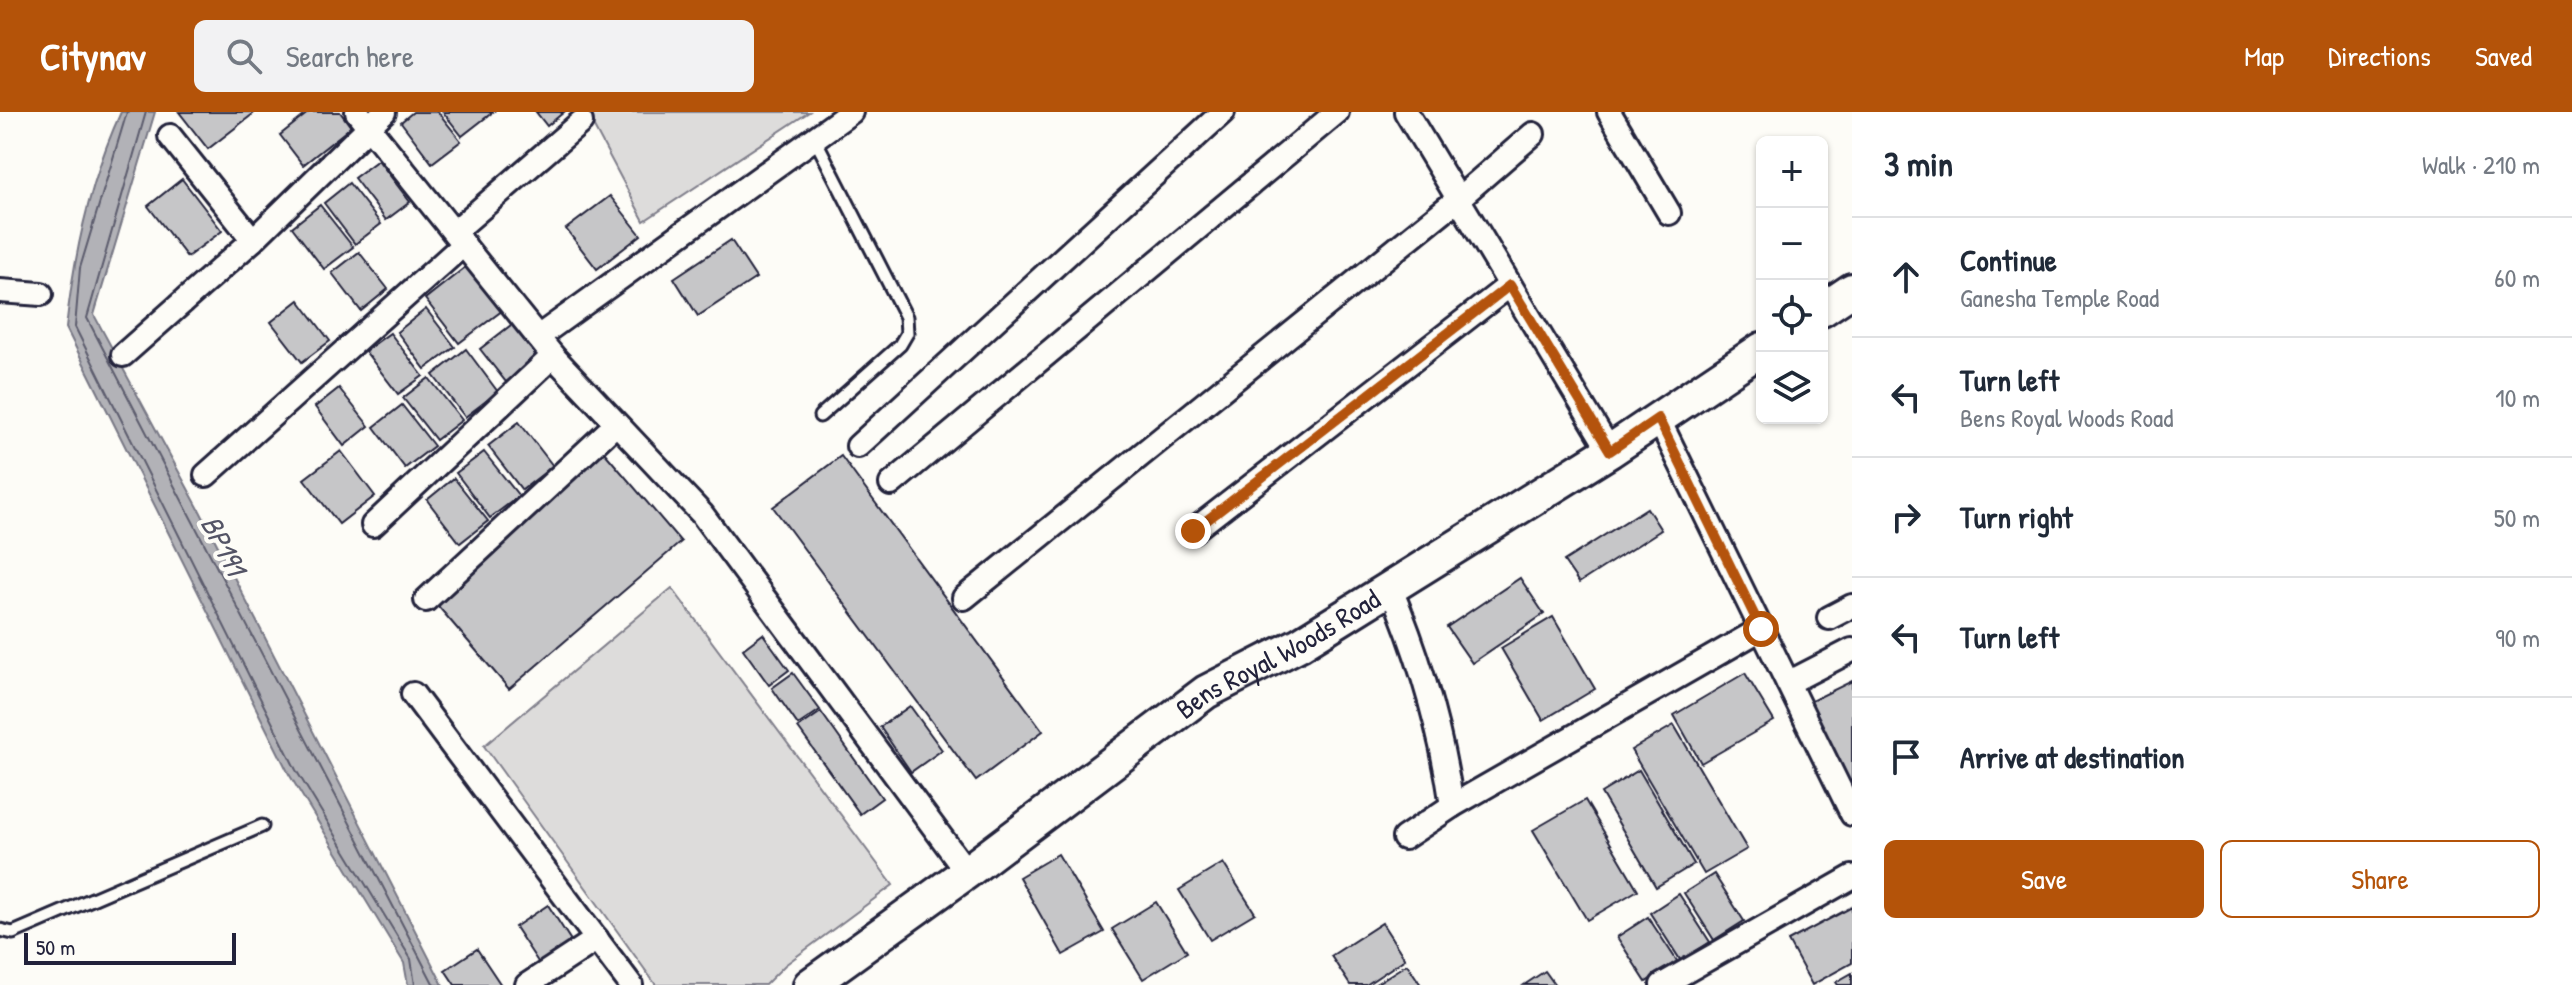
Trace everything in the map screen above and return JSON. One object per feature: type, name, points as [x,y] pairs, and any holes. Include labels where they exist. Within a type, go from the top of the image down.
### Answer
[{"type":"street","points":[[538,337],[851,112]]},
{"type":"street","points":[[858,446],[1223,112]]},
{"type":"street","points":[[891,484],[1337,112]]},
{"type":"street","points":[[1406,112],[1610,451]]},
{"type":"street","points":[[1609,112],[1669,213]]},
{"type":"street","points":[[123,355],[253,240],[370,117],[459,238],[553,356],[702,514],[967,872]]},
{"type":"street","points":[[206,475],[581,122]]},
{"type":"street","points":[[964,598],[1458,199],[1533,134]]},
{"type":"street","points":[[170,136],[253,240]]},
{"type":"street","points":[[1193,531],[1510,285]]},
{"type":"street","points":[[1828,306],[1852,290]]},
{"type":"street","points":[[0,291],[41,294]]},
{"type":"street","name":"Bens Royal Woods Road","points":[[810,985],[967,872],[1206,692],[1300,644],[1610,451],[1757,352]]},
{"type":"street","points":[[373,525],[553,356]]},
{"type":"street","points":[[1658,418],[1852,814]]},
{"type":"street","points":[[426,600],[616,424]]},
{"type":"street","points":[[1390,587],[1415,646],[1443,743],[1452,806]]},
{"type":"street","points":[[1829,618],[1852,606]]},
{"type":"street","points":[[1404,838],[1452,806],[1761,629]]},
{"type":"street","points":[[1788,683],[1852,650]]},
{"type":"street","points":[[413,694],[631,985]]},
{"type":"street","points":[[1662,985],[1852,877]]},
{"type":"street","points":[[527,985],[597,939]]},
{"type":"lane","points":[[814,137],[906,317],[907,333],[900,345],[820,416]]},
{"type":"lane","points":[[0,930],[13,933],[262,826]]},
{"type":"shaded area","points":[[586,112],[809,112],[644,221]]},
{"type":"shaded area","points":[[672,588],[893,885],[785,965],[765,985],[656,985],[484,746]]},
{"type":"water","points":[[121,112],[155,112],[94,315],[200,511],[443,985],[408,985],[404,963],[289,774],[66,328],[85,218],[100,164]]},
{"type":"building","points":[[179,112],[252,112],[253,114],[208,149]]},
{"type":"building","points":[[309,112],[340,112],[351,127],[303,165],[280,135]]},
{"type":"building","points":[[413,112],[438,112],[461,141],[432,163],[401,122]]},
{"type":"building","points":[[443,112],[493,112],[462,136]]},
{"type":"building","points":[[536,112],[564,112],[547,126]]},
{"type":"building","points":[[378,160],[410,202],[386,220],[354,178]]},
{"type":"building","points":[[182,179],[222,231],[187,257],[148,206]]},
{"type":"building","points":[[349,183],[381,224],[355,244],[324,203]]},
{"type":"building","points":[[610,196],[641,235],[597,269],[566,229]]},
{"type":"building","points":[[320,205],[353,247],[324,269],[292,227]]},
{"type":"building","points":[[731,240],[756,278],[698,316],[674,278]]},
{"type":"building","points":[[359,252],[388,289],[361,311],[332,273]]},
{"type":"building","points":[[468,265],[503,310],[459,343],[425,299]]},
{"type":"building","points":[[299,300],[330,341],[302,362],[271,322]]},
{"type":"building","points":[[426,309],[455,347],[425,369],[397,332]]},
{"type":"building","points":[[515,322],[541,356],[506,382],[480,349]]},
{"type":"building","points":[[390,333],[423,376],[398,394],[365,351]]},
{"type":"building","points":[[466,349],[498,392],[465,417],[433,375]]},
{"type":"building","points":[[429,378],[462,420],[436,440],[403,398]]},
{"type":"building","points":[[339,388],[369,426],[344,446],[315,407]]},
{"type":"building","points":[[402,405],[434,446],[405,468],[374,427]]},
{"type":"building","points":[[519,422],[553,466],[522,490],[488,446]]},
{"type":"building","points":[[341,451],[375,496],[339,524],[304,479]]},
{"type":"building","points":[[484,452],[519,496],[490,518],[456,473]]},
{"type":"building","points":[[604,452],[681,542],[509,689],[432,599]]},
{"type":"building","points":[[841,456],[1043,731],[976,781],[773,507]]},
{"type":"building","points":[[454,478],[488,521],[460,543],[427,500]]},
{"type":"building","points":[[1647,508],[1661,530],[1579,583],[1564,561]]},
{"type":"building","points":[[1520,578],[1544,614],[1472,663],[1447,627]]},
{"type":"building","points":[[1553,617],[1595,689],[1543,720],[1501,648]]},
{"type":"building","points":[[763,634],[789,670],[769,685],[743,649]]},
{"type":"building","points":[[793,673],[820,710],[798,725],[772,688]]},
{"type":"building","points":[[1745,673],[1774,721],[1701,763],[1674,715]]},
{"type":"building","points":[[1852,681],[1852,797],[1805,704]]},
{"type":"building","points":[[910,706],[942,750],[911,772],[880,727]]},
{"type":"building","points":[[821,712],[882,798],[860,814],[798,728]]},
{"type":"building","points":[[1674,725],[1747,849],[1704,874],[1631,750]]},
{"type":"building","points":[[1639,770],[1694,864],[1656,887],[1601,793]]},
{"type":"building","points":[[1585,800],[1638,890],[1587,920],[1533,830]]},
{"type":"building","points":[[1058,854],[1104,932],[1063,955],[1019,877]]},
{"type":"building","points":[[1223,863],[1255,913],[1210,940],[1179,890]]},
{"type":"building","points":[[1714,874],[1744,921],[1714,940],[1684,893]]},
{"type":"building","points":[[1679,894],[1710,942],[1681,961],[1650,913]]},
{"type":"building","points":[[1156,902],[1187,952],[1143,979],[1112,929]]},
{"type":"building","points":[[548,905],[575,947],[542,968],[515,927]]},
{"type":"building","points":[[1852,907],[1852,963],[1812,985],[1788,941]]},
{"type":"building","points":[[1648,917],[1677,961],[1646,982],[1617,937]]},
{"type":"building","points":[[1382,923],[1405,959],[1366,985],[1350,985],[1331,956]]},
{"type":"building","points":[[477,949],[501,985],[455,985],[445,970]]},
{"type":"building","points":[[1407,964],[1421,985],[1374,985]]},
{"type":"building","points":[[1545,971],[1555,985],[1524,985]]},
{"type":"building","points":[[1852,973],[1852,985],[1838,985],[1836,982]]},
{"type":"route","points":[[1193,531],[1510,285],[1610,451],[1658,418],[1761,629]]},
{"type":"water label","name":"BP191","points":[[224,545]]}]
